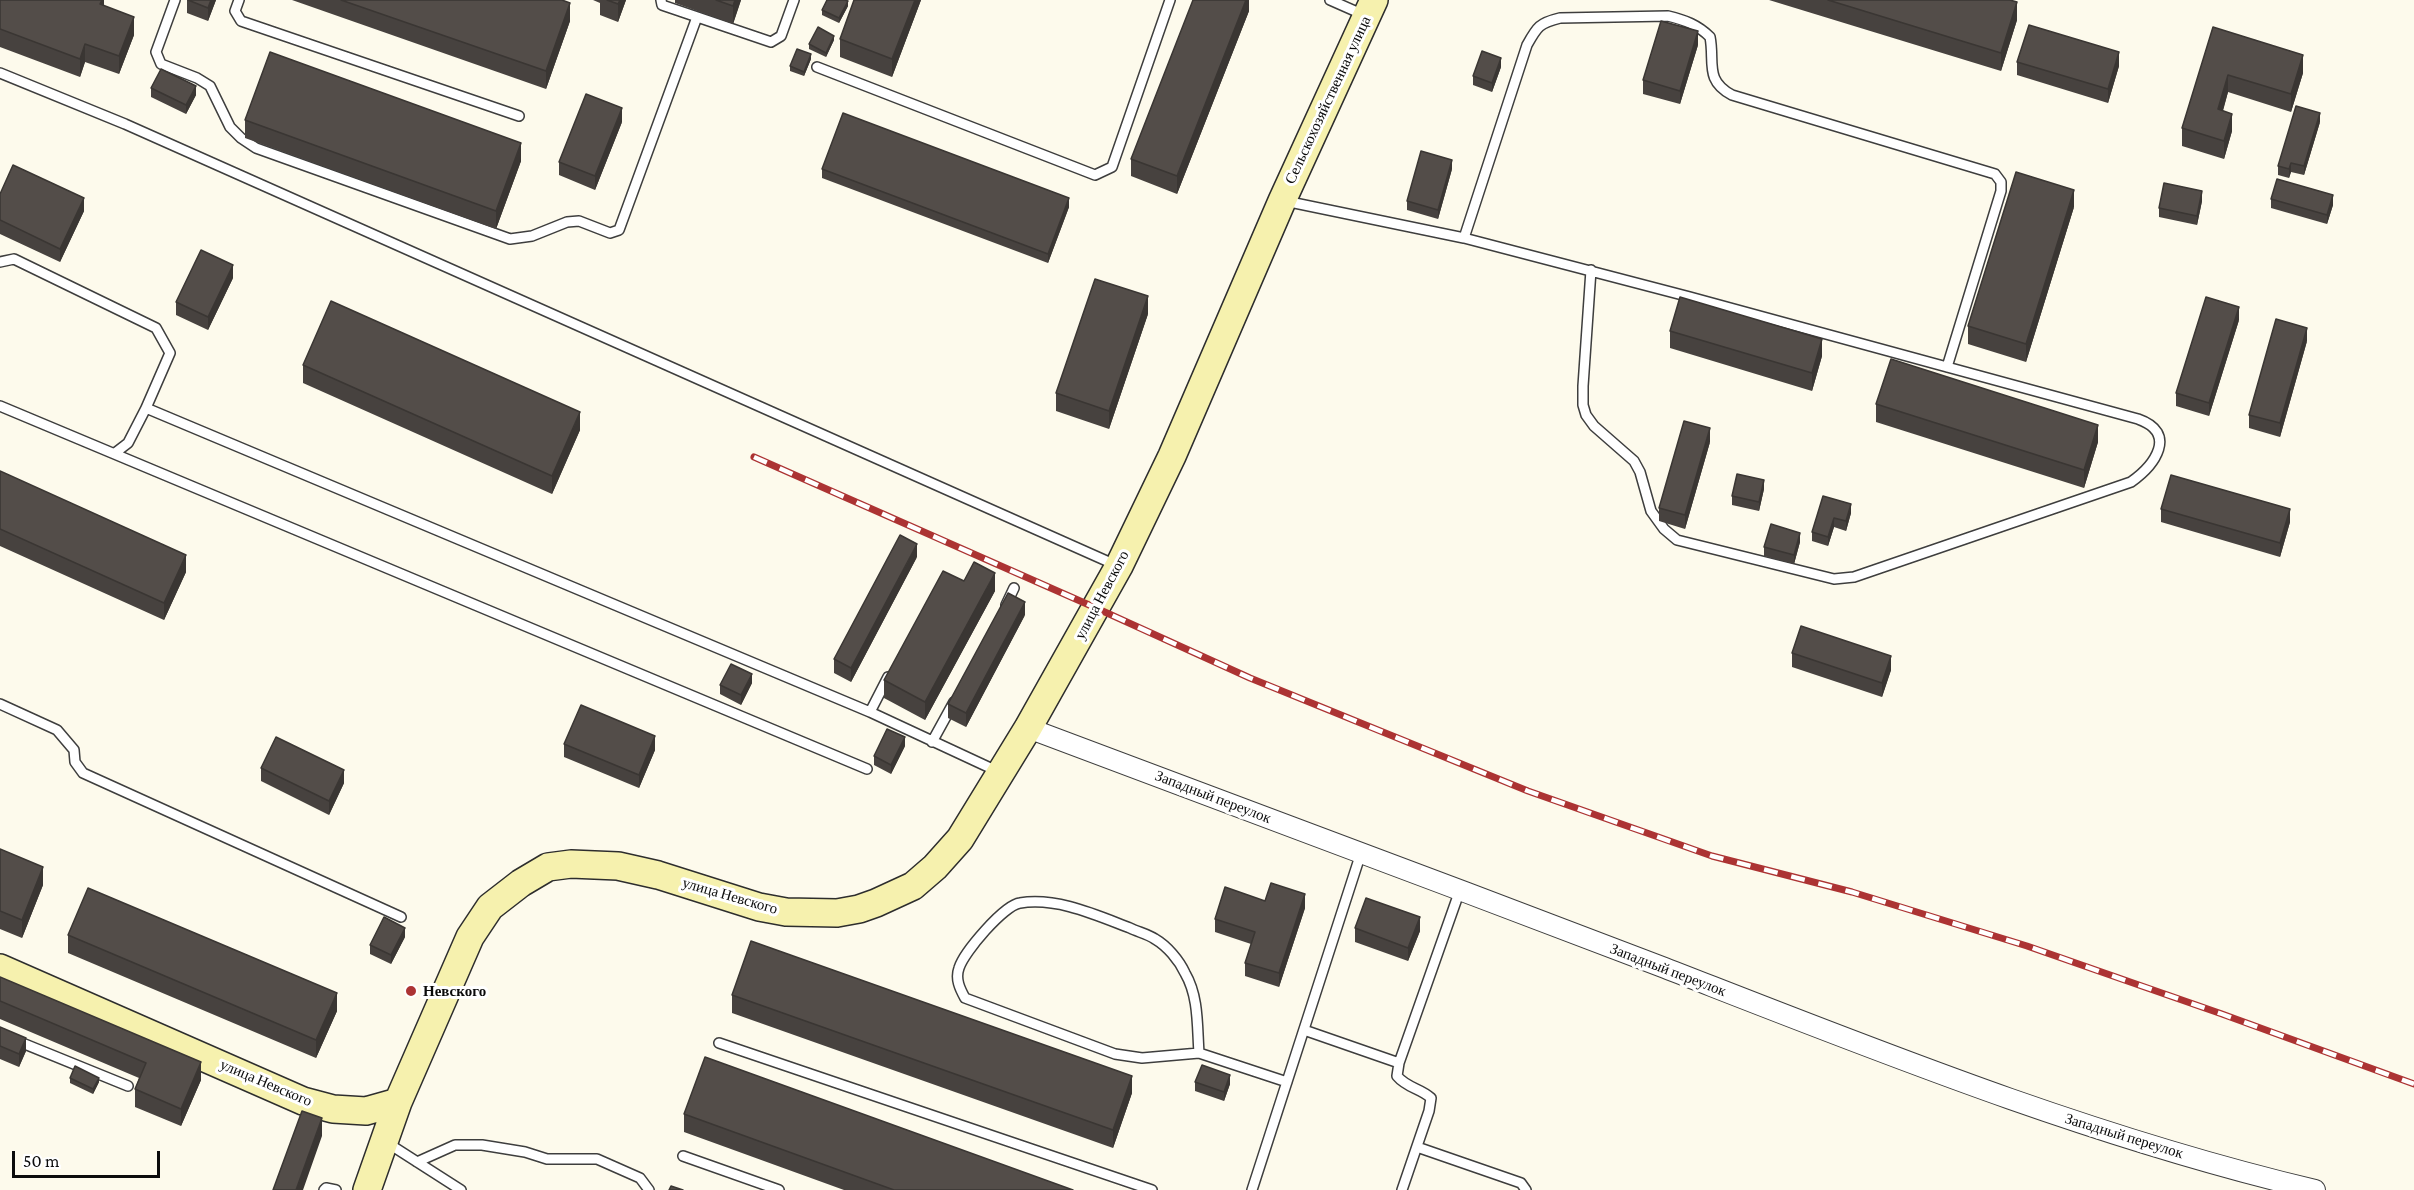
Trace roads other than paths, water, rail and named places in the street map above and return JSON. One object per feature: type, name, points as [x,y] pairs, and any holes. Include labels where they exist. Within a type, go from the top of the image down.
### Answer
[{"type":"main road","name":"Сельскохозяйственная улица","points":[[1282,201],[1370,8]]},
{"type":"main road","name":"улица Невского","points":[[0,968],[303,1101],[333,1109],[366,1111],[398,1102],[470,937],[490,907],[521,883],[548,867],[571,864],[618,866],[658,875],[759,907],[786,912],[837,913],[859,909],[895,896],[913,886],[935,867],[960,839],[1028,728],[1119,566],[1172,456],[1282,201]]},
{"type":"main road","points":[[367,1190],[398,1102]]},
{"type":"street","name":"Западный переулок","points":[[1028,728],[1460,890],[1975,1088],[2136,1141],[2315,1190]]},
{"type":"lane","points":[[176,0],[156,52],[161,64],[197,78],[210,86],[230,127],[241,138],[256,148],[510,239],[532,236],[567,222],[579,220],[610,233],[619,230],[697,17]]},
{"type":"lane","points":[[239,0],[235,11],[241,21],[519,116]]},
{"type":"lane","points":[[661,0],[662,5],[771,42],[781,36],[795,0]]},
{"type":"lane","points":[[817,67],[1095,175],[1112,167],[1170,0]]},
{"type":"lane","points":[[1330,0],[1370,8]]},
{"type":"lane","points":[[1464,238],[1527,45],[1536,29],[1545,21],[1560,18],[1668,16],[1680,19],[1695,25],[1710,37],[1714,79],[1722,90],[1732,95],[1995,174],[2001,182],[2001,191],[1947,367]]},
{"type":"lane","points":[[0,73],[125,124],[1119,566]]},
{"type":"lane","points":[[1282,201],[1464,238],[1591,270],[2145,422],[2158,432],[2159,448],[2144,472],[2131,482],[1854,577],[1834,579],[1677,540],[1655,519],[1640,472],[1634,461],[1594,426],[1586,415],[1583,405],[1583,386],[1591,270]]},
{"type":"lane","points":[[0,262],[14,259],[156,328],[170,353],[128,443],[115,453]]},
{"type":"lane","points":[[0,406],[867,770]]},
{"type":"lane","points":[[146,408],[870,712],[1001,773]]},
{"type":"lane","points":[[1003,609],[1014,588]]},
{"type":"lane","points":[[870,712],[892,670]]},
{"type":"lane","points":[[932,742],[959,691]]},
{"type":"lane","points":[[0,704],[57,730],[74,750],[75,762],[83,773],[401,917]]},
{"type":"lane","points":[[1252,1190],[1361,853]]},
{"type":"lane","points":[[1402,1190],[1431,1098],[1424,1091],[1405,1086],[1397,1076],[1399,1063],[1460,890]]},
{"type":"lane","points":[[1199,1053],[1195,997],[1186,974],[1175,957],[1156,939],[1092,913],[1064,905],[1018,903],[1007,909],[969,949],[958,969],[958,986],[965,998],[1115,1054],[1142,1058],[1199,1053],[1287,1082]]},
{"type":"lane","points":[[1304,1030],[1399,1063]]},
{"type":"lane","points":[[0,1034],[128,1086]]},
{"type":"lane","points":[[719,1043],[1152,1190]]},
{"type":"lane","points":[[384,1141],[461,1190]]},
{"type":"lane","points":[[417,1162],[455,1146],[482,1145],[525,1152],[547,1159],[597,1159],[640,1178],[649,1190]]},
{"type":"lane","points":[[1417,1147],[1521,1183],[1526,1190]]},
{"type":"lane","points":[[683,1156],[779,1190]]},
{"type":"lane","points":[[324,1190],[326,1188],[336,1190]]},
{"type":"railway","points":[[754,457],[1250,678],[1528,791],[1712,856],[1852,892],[2027,946],[2414,1084]]},
{"type":"place","name":"Невского","points":[[411,991]]}]
